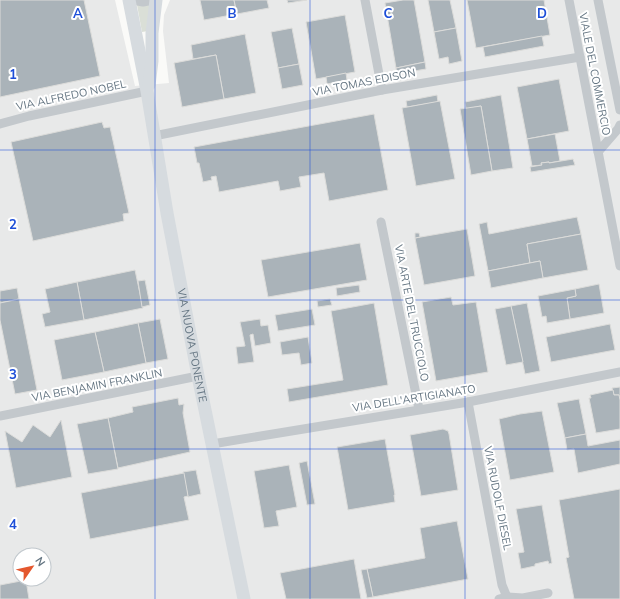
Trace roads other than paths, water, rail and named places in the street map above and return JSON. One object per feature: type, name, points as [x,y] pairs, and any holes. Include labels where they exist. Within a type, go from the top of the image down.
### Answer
[{"type":"street","points":[[131,0],[143,2],[155,0]]},
{"type":"street","name":"VIA NUOVA PONENTE","points":[[131,0],[167,213],[198,376],[244,599]]},
{"type":"street","name":"VIA NUOVA PONENTE","points":[[147,91],[152,62],[152,33],[155,0]]},
{"type":"street","points":[[365,0],[382,90]]},
{"type":"street","name":"VIALE DEL COMMERCIO","points":[[569,0],[620,266]]},
{"type":"street","name":"VIALE DEL COMMERCIO","points":[[598,0],[620,110]]},
{"type":"street","points":[[137,38],[152,33]]},
{"type":"street","name":"VIA TOMAS EDISON","points":[[154,136],[382,90],[580,57]]},
{"type":"street","name":"VIA ALFREDO NOBEL","points":[[0,124],[29,116],[147,91]]},
{"type":"street","name":"VIALE DEL COMMERCIO","points":[[598,152],[620,125]]},
{"type":"street","name":"VIA ARTE DEL TRUCCIOLO","points":[[381,222],[419,410]]},
{"type":"street","name":"VIA DELL'ARTIGIANATO","points":[[212,444],[468,402],[620,372]]},
{"type":"street","name":"VIA BENJAMIN FRANKLIN","points":[[0,416],[198,376]]},
{"type":"street","name":"VIA RUDOLF DIESEL","points":[[468,402],[502,584],[503,598],[523,598],[548,592]]}]
